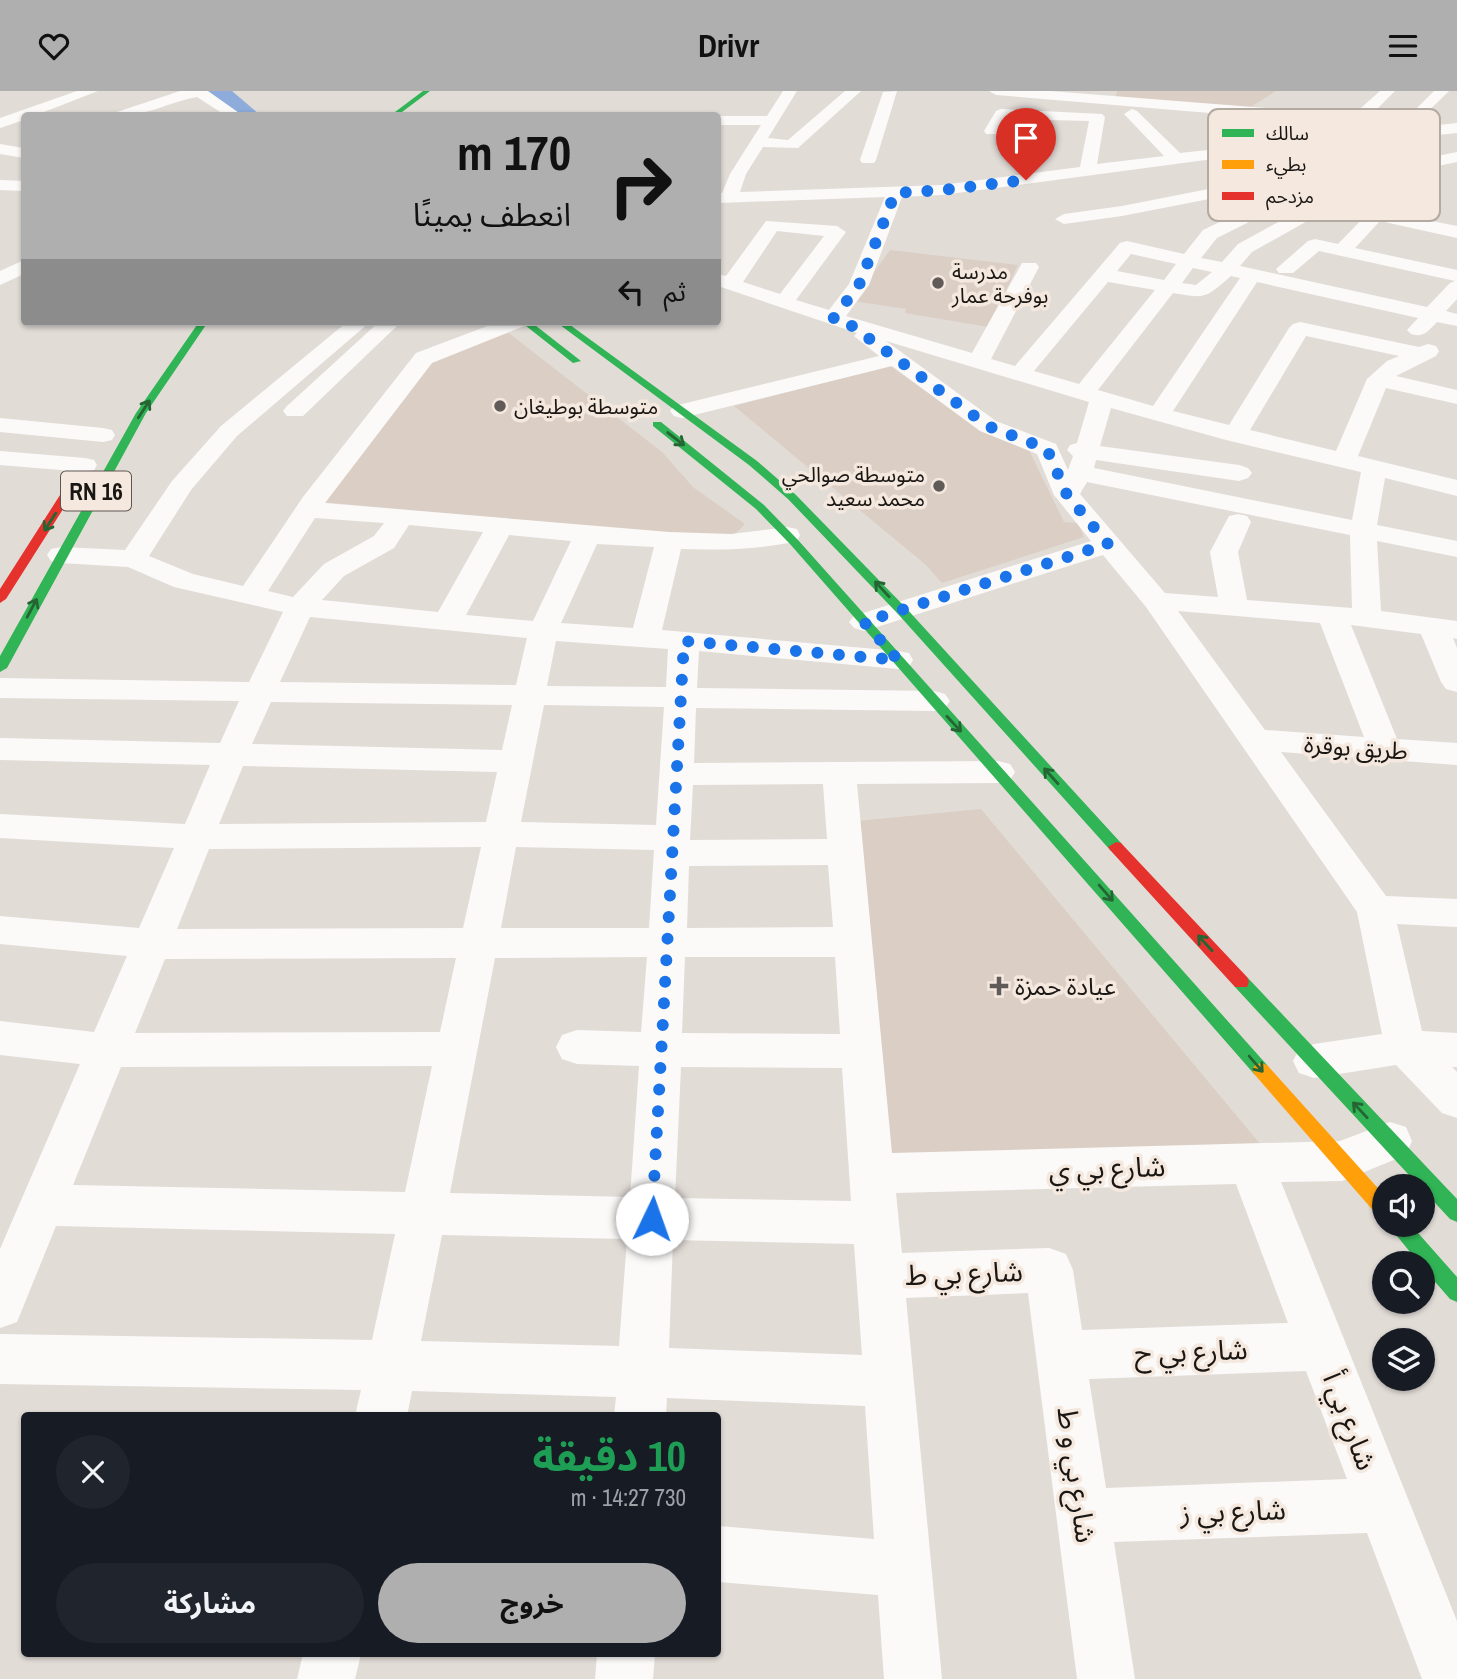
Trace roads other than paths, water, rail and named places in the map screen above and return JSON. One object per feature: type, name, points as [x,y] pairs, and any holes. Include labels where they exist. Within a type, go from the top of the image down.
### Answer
[{"type":"main road","points":[[398,112],[427,91]]},
{"type":"main road","points":[[414,112],[442,91]]},
{"type":"main road","name":"RN 16","points":[[0,668],[141,413],[201,326]]},
{"type":"main road","points":[[530,326],[592,373]]},
{"type":"main road","points":[[565,326],[753,463],[792,497],[902,611],[1090,819],[1457,1213]]},
{"type":"main road","points":[[647,416],[729,481],[787,535],[1372,1195]]},
{"type":"main road","name":"RN 16","points":[[0,598],[109,426]]},
{"type":"main road","points":[[1409,1237],[1457,1292]]},
{"type":"street","points":[[41,112],[91,91]]},
{"type":"street","points":[[723,198],[790,91]]},
{"type":"street","points":[[842,91],[866,92]]},
{"type":"street","points":[[757,142],[792,145],[854,91]]},
{"type":"street","points":[[878,92],[902,91]]},
{"type":"street","points":[[996,91],[1226,109]]},
{"type":"street","points":[[1369,109],[1388,91]]},
{"type":"street","points":[[1424,109],[1442,91]]},
{"type":"street","points":[[131,112],[176,96],[199,92],[229,112]]},
{"type":"street","points":[[868,160],[890,92]]},
{"type":"street","points":[[1255,109],[1273,95]]},
{"type":"street","points":[[194,108],[216,104]]},
{"type":"street","points":[[1290,109],[1313,109]]},
{"type":"street","points":[[992,131],[1001,114],[1097,117],[1087,172]]},
{"type":"street","points":[[1132,114],[1176,159]]},
{"type":"street","points":[[721,121],[771,121]]},
{"type":"street","points":[[1205,126],[1208,129]]},
{"type":"street","points":[[0,149],[21,152]]},
{"type":"street","points":[[723,198],[807,189],[895,193],[942,190],[1208,155]]},
{"type":"street","points":[[721,168],[741,169]]},
{"type":"street","points":[[1026,180],[1055,209],[1122,211],[1208,194]]},
{"type":"street","points":[[0,185],[21,186]]},
{"type":"street","points":[[840,321],[859,285],[895,193]]},
{"type":"street","points":[[1043,225],[1055,209]]},
{"type":"street","points":[[1078,473],[1093,395],[1169,286],[1210,234],[1236,221]]},
{"type":"street","points":[[1104,275],[1200,292],[1227,269],[1245,248],[1294,221]]},
{"type":"street","points":[[1342,251],[1370,221]]},
{"type":"street","points":[[1405,221],[1457,232]]},
{"type":"street","points":[[785,301],[837,232],[772,225],[724,282],[840,321],[1159,415],[1457,488]]},
{"type":"street","points":[[1359,233],[1383,238]]},
{"type":"street","points":[[1286,269],[1315,245],[1457,276]]},
{"type":"street","points":[[1020,374],[1127,247],[1457,320]]},
{"type":"street","points":[[979,361],[1028,267]]},
{"type":"street","points":[[0,279],[21,268]]},
{"type":"street","points":[[1159,415],[1252,275]]},
{"type":"street","points":[[1292,309],[1415,333],[1457,287]]},
{"type":"street","points":[[1237,298],[1264,304]]},
{"type":"street","points":[[840,321],[988,426],[1047,449],[1078,473],[1457,549]]},
{"type":"street","points":[[133,559],[181,486],[229,431],[355,326]]},
{"type":"street","points":[[295,411],[387,326]]},
{"type":"street","points":[[250,597],[307,510],[424,358],[507,326]]},
{"type":"street","points":[[1235,435],[1300,328],[1421,354]]},
{"type":"street","points":[[1344,460],[1378,379],[1395,366],[1457,338]]},
{"type":"street","points":[[682,411],[895,359]]},
{"type":"street","points":[[1378,379],[1457,397]]},
{"type":"street","points":[[0,425],[109,426]]},
{"type":"street","points":[[1047,449],[1078,473],[1108,544],[1156,601],[1375,909],[1405,1047],[1457,1100]]},
{"type":"street","points":[[0,458],[85,465]]},
{"type":"street","points":[[1367,618],[1363,530],[1374,468]]},
{"type":"street","points":[[1078,473],[1239,473]]},
{"type":"street","points":[[307,510],[669,540],[731,542],[787,535]]},
{"type":"street","points":[[0,1305],[23,1226],[107,1050],[231,756],[300,607],[334,570],[384,542],[402,516]]},
{"type":"street","points":[[1234,606],[1224,552],[1238,522]]},
{"type":"street","points":[[447,622],[500,526]]},
{"type":"street","points":[[382,1412],[543,631],[587,535]]},
{"type":"street","points":[[645,638],[669,540]]},
{"type":"street","points":[[864,622],[1108,544]]},
{"type":"street","points":[[61,555],[133,559],[184,581],[300,607],[543,631],[898,660]]},
{"type":"street","points":[[1156,601],[1367,618],[1445,629],[1457,682]]},
{"type":"street","points":[[1332,615],[1385,749]]},
{"type":"street","points":[[642,1393],[684,641]]},
{"type":"street","points":[[0,688],[934,701]]},
{"type":"street","name":"طريق بوقرة","points":[[1255,740],[1457,754]]},
{"type":"street","points":[[0,749],[516,761]]},
{"type":"street","points":[[676,774],[998,772]]},
{"type":"street","points":[[839,773],[914,1679]]},
{"type":"street","points":[[0,826],[197,837],[502,834],[672,846],[846,852]]},
{"type":"street","points":[[1375,909],[1457,913]]},
{"type":"street","points":[[0,930],[152,944],[853,942]]},
{"type":"street","points":[[0,1038],[107,1050],[457,1049]]},
{"type":"street","points":[[577,1047],[862,1051]]},
{"type":"street","points":[[1314,1061],[1405,1047],[1457,1050]]},
{"type":"street","points":[[1342,1161],[1390,1141]]},
{"type":"street","name":"شارع بي ي","points":[[872,1174],[1342,1161]]},
{"type":"street","name":"شارع بي أ","points":[[1251,1164],[1383,1505],[1443,1621],[1451,1679]]},
{"type":"street","points":[[23,1226],[423,1212],[876,1223]]},
{"type":"street","name":"شارع بي ط","points":[[880,1276],[1049,1270]]},
{"type":"street","name":"شارع بي و ط","points":[[1049,1270],[1106,1679]]},
{"type":"street","name":"شارع بي ح","points":[[1061,1355],[1321,1346]]},
{"type":"street","points":[[0,1359],[392,1364],[642,1393],[889,1382]]},
{"type":"street","name":"شارع بي ز","points":[[1083,1516],[1383,1505]]},
{"type":"street","points":[[721,1555],[904,1569]]},
{"type":"street","points":[[326,1679],[331,1657]]},
{"type":"street","points":[[624,1679],[626,1657]]},
{"type":"waterway","points":[[218,91],[245,112]]},
{"type":"place","name":"مدرسة بوفرحة عمار","points":[[938,283]]},
{"type":"place","name":"متوسطة بوطيغان","points":[[500,406]]},
{"type":"place","name":"متوسطة صوالحي محمد سعيد","points":[[939,486]]},
{"type":"place","name":"عيادة حمزة","points":[[999,986]]}]
